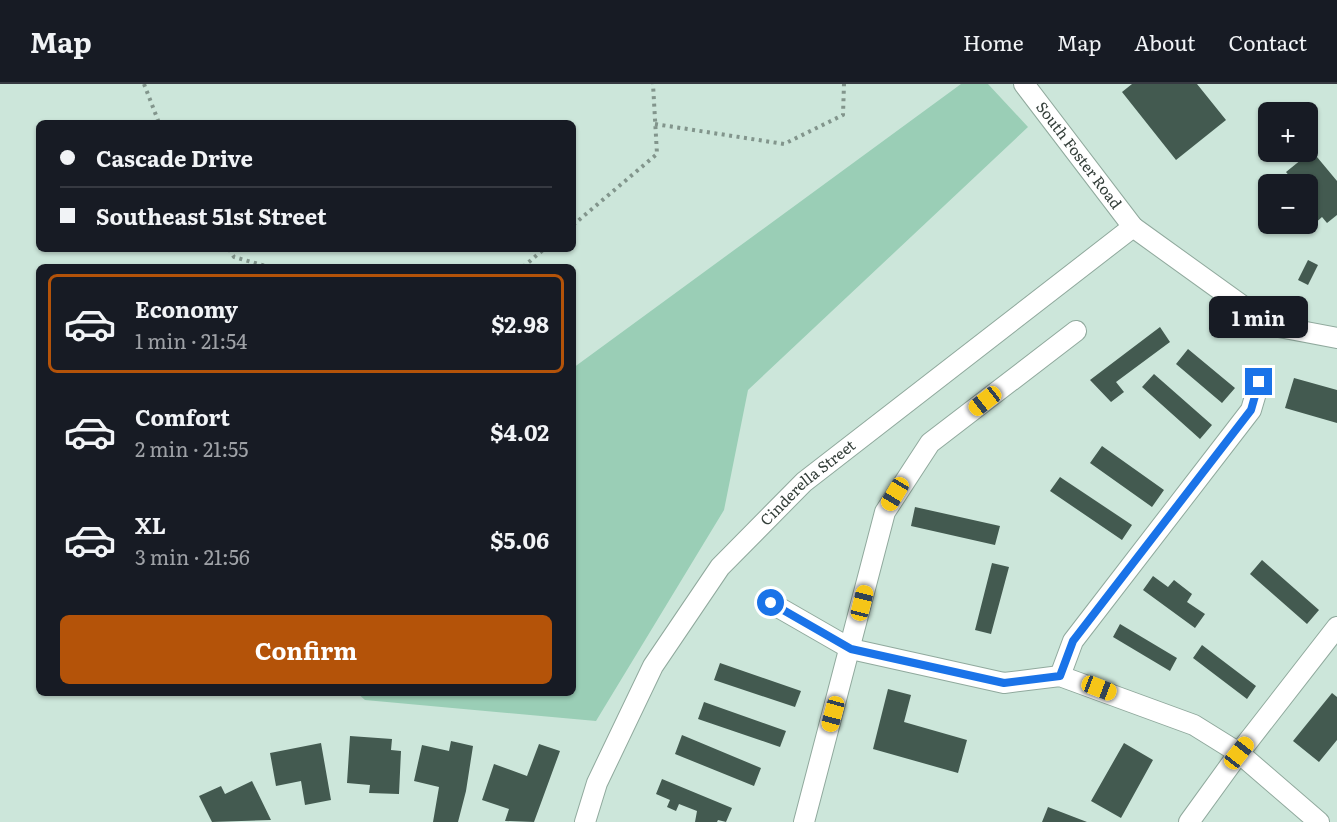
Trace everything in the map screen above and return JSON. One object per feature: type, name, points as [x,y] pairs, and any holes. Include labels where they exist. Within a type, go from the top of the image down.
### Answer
[{"type":"street","name":"South Foster Road","points":[[1024,84],[1132,227],[1269,325],[1337,338]]},
{"type":"street","name":"Cinderella Street","points":[[585,822],[597,783],[653,666],[720,567],[804,482],[1132,227]]},
{"type":"street","points":[[804,822],[885,512],[905,477],[930,443],[1076,331]]},
{"type":"street","points":[[1060,676],[1073,641],[1251,410],[1259,382]]},
{"type":"street","points":[[771,603],[851,649],[1004,683],[1060,676],[1194,725],[1239,753],[1319,822]]},
{"type":"street","points":[[1190,822],[1239,753],[1337,627]]},
{"type":"path","points":[[144,84],[158,120]]},
{"type":"path","points":[[576,222],[657,154],[653,84]]},
{"type":"path","points":[[655,124],[784,144],[843,115],[844,84]]},
{"type":"path","points":[[231,252],[234,256],[259,264]]},
{"type":"path","points":[[526,264],[540,252]]},
{"type":"green space","points":[[961,84],[988,84],[1028,127],[748,390],[724,510],[596,721],[365,700],[360,696],[576,696],[576,366]]},
{"type":"building","points":[[1132,84],[1197,84],[1226,120],[1176,160],[1122,92]]},
{"type":"building","points":[[1318,158],[1337,181],[1337,215],[1327,223],[1322,217],[1318,221],[1318,174],[1288,174],[1286,172],[1298,162],[1318,162]]},
{"type":"building","points":[[1308,260],[1318,265],[1308,285],[1298,280]]},
{"type":"building","points":[[1160,327],[1170,342],[1116,382],[1124,392],[1111,402],[1090,380]]},
{"type":"building","points":[[1188,349],[1235,388],[1222,403],[1176,364]]},
{"type":"building","points":[[1154,374],[1212,425],[1200,439],[1142,387]]},
{"type":"building","points":[[1294,378],[1337,390],[1337,423],[1285,408]]},
{"type":"building","points":[[1102,446],[1164,490],[1152,507],[1090,463]]},
{"type":"building","points":[[1060,477],[1132,525],[1122,540],[1050,491]]},
{"type":"building","points":[[915,507],[1000,526],[995,545],[911,526]]},
{"type":"building","points":[[1262,560],[1319,610],[1307,624],[1250,574]]},
{"type":"building","points":[[992,563],[1009,567],[991,634],[975,630]]},
{"type":"building","points":[[1153,576],[1168,587],[1174,580],[1192,594],[1187,602],[1205,614],[1195,628],[1143,590]]},
{"type":"building","points":[[1120,624],[1177,658],[1170,671],[1113,637]]},
{"type":"building","points":[[1202,645],[1256,686],[1247,699],[1193,658]]},
{"type":"building","points":[[720,663],[801,691],[795,707],[714,680]]},
{"type":"building","points":[[888,689],[911,695],[904,722],[967,740],[958,773],[873,749]]},
{"type":"building","points":[[1332,693],[1337,697],[1337,740],[1319,762],[1293,741]]},
{"type":"building","points":[[704,702],[786,731],[780,747],[698,719]]},
{"type":"building","points":[[682,735],[761,768],[754,786],[675,754]]},
{"type":"building","points":[[350,736],[392,739],[391,750],[401,751],[399,794],[369,793],[370,785],[347,783]]},
{"type":"building","points":[[451,741],[473,746],[466,791],[458,822],[433,822],[439,787],[414,781],[422,745],[449,751]]},
{"type":"building","points":[[321,743],[331,800],[305,805],[301,781],[276,786],[270,753]]},
{"type":"building","points":[[1124,743],[1153,760],[1121,818],[1091,801]]},
{"type":"building","points":[[539,744],[560,751],[534,822],[505,821],[509,809],[482,800],[494,764],[527,776]]},
{"type":"building","points":[[662,779],[732,808],[726,822],[718,820],[717,822],[695,822],[697,811],[679,804],[676,811],[667,807],[670,800],[656,794]]},
{"type":"building","points":[[252,781],[271,820],[212,822],[199,796],[221,786],[225,794]]},
{"type":"building","points":[[1048,807],[1087,822],[1042,822]]},
{"type":"route","points":[[771,603],[851,649],[1004,683],[1060,676],[1073,641],[1251,410],[1259,382]]}]
